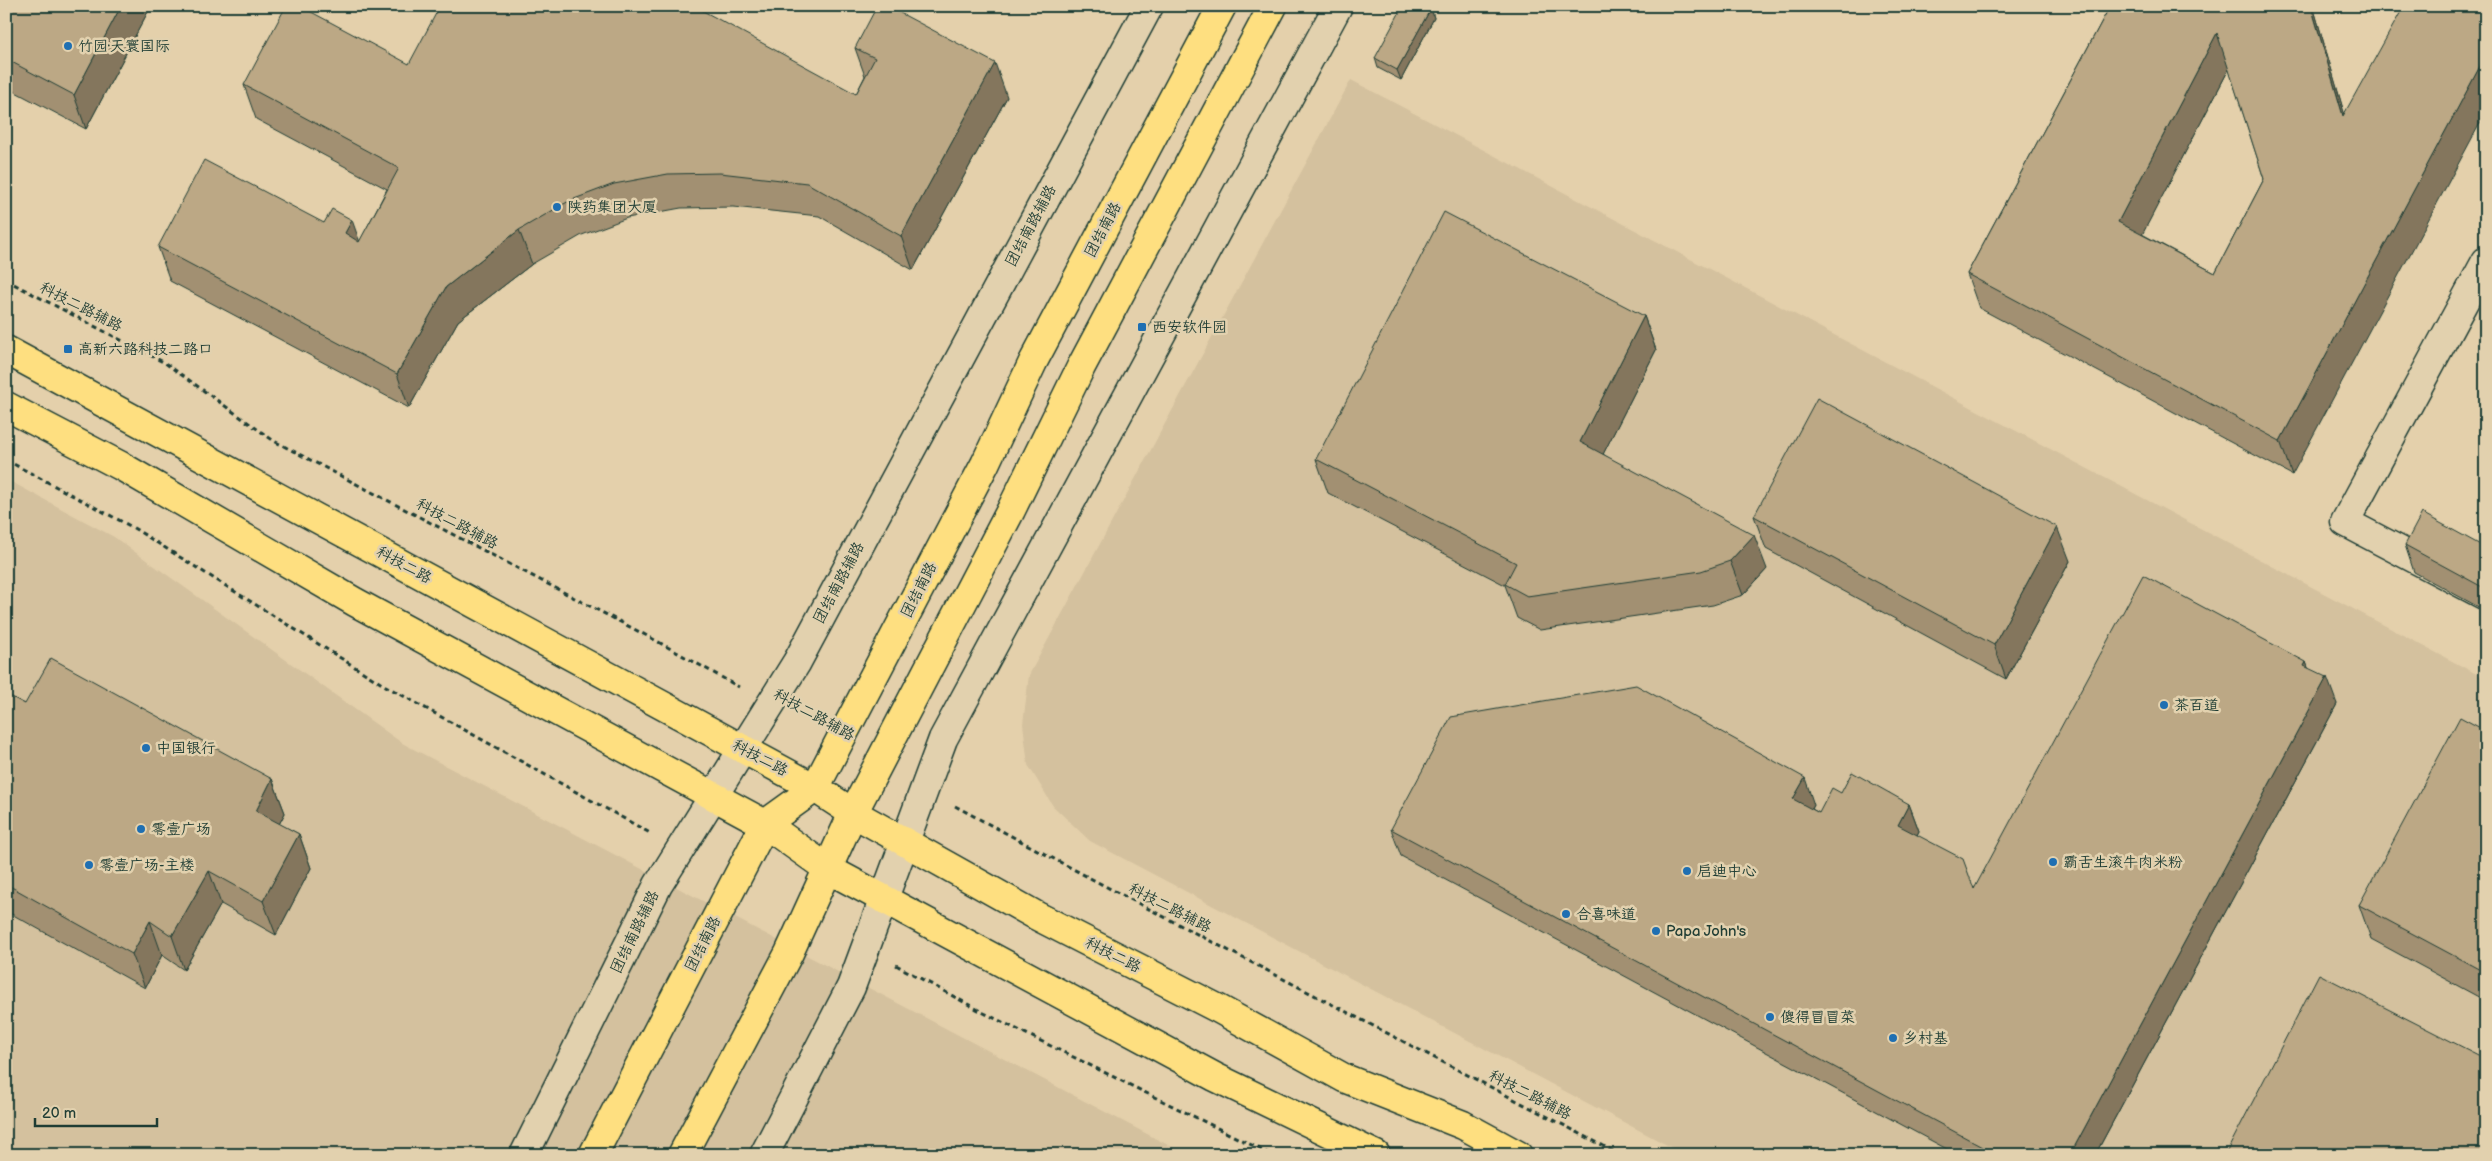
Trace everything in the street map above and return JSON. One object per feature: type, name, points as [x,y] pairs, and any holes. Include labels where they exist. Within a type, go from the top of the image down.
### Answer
[{"type":"main road","name":"团结南路","points":[[593,1155],[765,824],[815,788],[985,464],[1033,362],[1222,6]]},
{"type":"main road","points":[[682,1155],[790,953],[853,813],[1011,510],[1086,358],[1272,6]]},
{"type":"main road","name":"科技二路","points":[[6,350],[815,788],[853,813],[1037,916],[1219,1009],[1344,1078],[1463,1125],[1518,1155]]},
{"type":"main road","points":[[6,406],[121,466],[355,602],[765,824],[828,869],[1215,1077],[1376,1155]]},
{"type":"street","name":"团结南路辅路","points":[[524,1155],[658,885],[797,662],[1149,6]]},
{"type":"street","points":[[764,1155],[851,987],[943,739],[1338,6]]},
{"type":"street","points":[[2486,261],[2346,522],[2486,596]]},
{"type":"path","name":"科技二路辅路","points":[[6,280],[165,363],[274,441],[653,639],[771,704]]},
{"type":"path","points":[[6,460],[132,527],[382,684],[680,849]]},
{"type":"path","name":"科技二路辅路","points":[[925,789],[1103,885],[1621,1155]]},
{"type":"path","points":[[866,948],[984,1013],[1272,1155]]},
{"type":"shaded area","points":[[1351,80],[2486,679],[2486,1155],[1686,1155],[1090,841],[1053,806],[1028,765],[1023,724],[1029,675]]},
{"type":"shaded area","points":[[6,479],[114,537],[402,743],[1187,1155],[6,1155]]},
{"type":"building","points":[[6,6],[121,6],[74,95],[6,59]]},
{"type":"building","name":"陕药集团大厦","points":[[286,6],[300,6],[409,64],[440,6],[694,6],[856,94],[875,58],[855,48],[877,6],[887,6],[995,63],[901,236],[807,183],[720,173],[668,174],[614,184],[569,201],[519,230],[446,287],[397,374],[158,247],[204,160],[324,223],[332,209],[352,220],[345,233],[359,242],[399,168],[244,85]]},
{"type":"building","points":[[1403,6],[1427,6],[1431,8],[1397,70],[1375,58]]},
{"type":"building","points":[[2110,6],[2311,6],[2343,116],[2404,6],[2486,6],[2486,55],[2280,441],[1967,274]],"holes":[[[2217,33],[2264,179],[2215,273],[2118,222]]]},
{"type":"building","points":[[1444,212],[1644,316],[1580,442],[1754,535],[1730,561],[1701,571],[1527,596],[1505,584],[1516,563],[1316,459]]},
{"type":"building","points":[[2486,290],[2486,303],[2480,300]]},
{"type":"building","points":[[1817,398],[2057,527],[1994,645],[1754,516]]},
{"type":"building","points":[[2422,513],[2486,548],[2486,589],[2405,545]]},
{"type":"building","name":"启迪中心","points":[[2143,575],[2306,662],[2304,666],[2327,677],[2070,1155],[1998,1155],[1391,829],[1451,717],[1636,685],[1805,778],[1793,799],[1819,813],[1832,788],[1841,793],[1852,772],[1909,804],[1898,825],[1963,859],[1974,889]]},
{"type":"building","name":"零壹广场","points":[[51,658],[272,779],[256,811],[299,834],[263,901],[209,871],[172,936],[150,921],[132,954],[6,884],[6,694],[25,704]]},
{"type":"building","points":[[2460,717],[2486,731],[2486,973],[2359,905]]},
{"type":"building","points":[[2319,974],[2486,1059],[2486,1155],[2225,1155]]},
{"type":"place","name":"竹园·天寰国际","points":[[68,46]]},
{"type":"place","name":"陕药集团大厦","points":[[557,207]]},
{"type":"place","name":"西安软件园","points":[[1142,327]]},
{"type":"place","name":"高新六路科技二路口","points":[[68,349]]},
{"type":"place","name":"茶百道","points":[[2164,705]]},
{"type":"place","name":"中国银行","points":[[146,748]]},
{"type":"place","name":"零壹广场","points":[[141,829]]},
{"type":"place","name":"霸舌生滚牛肉米粉","points":[[2053,862]]},
{"type":"place","name":"零壹广场-主楼","points":[[89,865]]},
{"type":"place","name":"启迪中心","points":[[1687,871]]},
{"type":"place","name":"合喜味道","points":[[1566,914]]},
{"type":"place","name":"Papa John's","points":[[1656,931]]},
{"type":"place","name":"傻得冒冒菜","points":[[1770,1017]]},
{"type":"place","name":"乡村基","points":[[1893,1038]]}]
